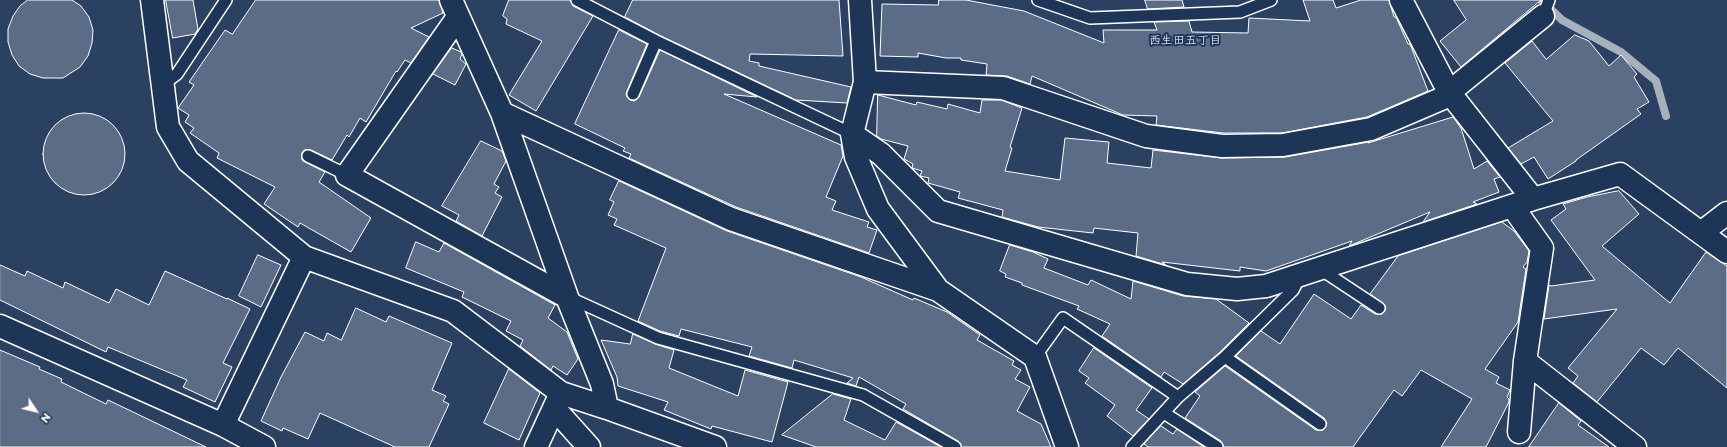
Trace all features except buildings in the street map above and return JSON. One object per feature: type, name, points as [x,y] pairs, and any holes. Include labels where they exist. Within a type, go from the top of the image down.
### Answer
[{"type":"street","points":[[152,0],[168,127],[188,161],[304,257],[453,311],[558,401],[589,447]]},
{"type":"street","points":[[860,0],[865,82],[852,134],[856,157],[878,209],[938,290]]},
{"type":"street","points":[[1400,0],[1449,92],[1533,199]]},
{"type":"street","points":[[455,8],[502,113],[567,297],[602,384],[607,408]]},
{"type":"street","points":[[455,8],[347,175],[567,297]]},
{"type":"street","points":[[865,82],[1003,88],[1146,136],[1222,146],[1283,145],[1371,130],[1441,99],[1546,8]]},
{"type":"street","points":[[502,113],[731,218],[938,290],[1035,357],[1067,447]]},
{"type":"street","points":[[852,134],[881,154],[938,212],[1188,284],[1237,288],[1266,286],[1533,199],[1620,174],[1727,252]]},
{"type":"street","points":[[1512,206],[1542,248],[1525,361],[1519,432]]},
{"type":"street","points":[[1701,233],[1727,213]]},
{"type":"street","points":[[223,425],[304,257]]},
{"type":"street","points":[[0,326],[223,425],[264,447]]},
{"type":"street","points":[[1525,361],[1635,447]]},
{"type":"street","points":[[558,401],[607,408],[715,447]]},
{"type":"street","points":[[536,447],[558,401]]},
{"type":"lane","points":[[162,84],[177,74],[226,0]]},
{"type":"lane","points":[[577,0],[656,41],[852,134]]},
{"type":"lane","points":[[1038,0],[1090,18],[1240,12],[1271,0]]},
{"type":"lane","points":[[633,94],[656,41]]},
{"type":"lane","points":[[308,156],[347,175]]},
{"type":"lane","points":[[1320,268],[1379,308]]},
{"type":"lane","points":[[1132,447],[1178,398],[1225,357],[1293,290],[1300,276]]},
{"type":"lane","points":[[567,297],[658,338],[863,395],[955,447]]},
{"type":"lane","points":[[1035,357],[1063,318],[1178,398]]},
{"type":"lane","points":[[1225,357],[1320,424]]},
{"type":"lane","points":[[1164,413],[1217,447]]},
{"type":"waterway","points":[[1541,0],[1562,20],[1621,52],[1656,81],[1666,116]]},
{"type":"district","name":"西生田五丁目","points":[[1185,41]]}]
